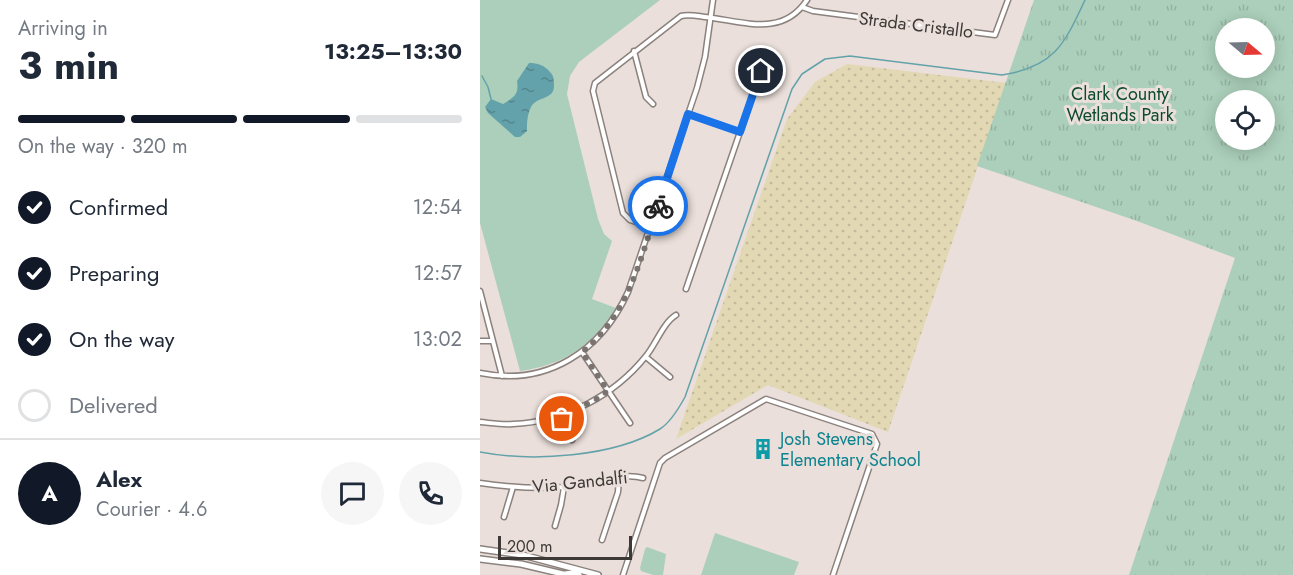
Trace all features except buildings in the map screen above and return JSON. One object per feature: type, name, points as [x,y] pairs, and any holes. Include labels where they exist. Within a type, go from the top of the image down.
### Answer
[{"type":"main road","points":[[480,549],[523,555],[598,575]]},
{"type":"main road","points":[[480,559],[521,564],[566,575],[572,573],[579,575]]},
{"type":"street","points":[[480,373],[502,376],[544,371],[567,362],[604,332],[623,303],[651,227],[704,63],[713,0]]},
{"type":"street","points":[[651,227],[630,220],[623,213],[593,91],[598,80],[678,17],[685,15],[762,25],[776,24],[791,18],[807,0]]},
{"type":"street","name":"Strada Cristallo","points":[[802,8],[994,35],[1008,0]]},
{"type":"street","points":[[634,51],[646,97],[653,104]]},
{"type":"street","points":[[686,289],[762,63]]},
{"type":"street","points":[[688,114],[740,132]]},
{"type":"street","points":[[480,291],[502,376]]},
{"type":"street","points":[[480,422],[512,424],[544,420],[594,401],[631,373],[646,357],[670,318],[676,315]]},
{"type":"street","points":[[480,341],[492,341]]},
{"type":"street","points":[[582,352],[630,423]]},
{"type":"street","points":[[646,357],[670,377]]},
{"type":"street","points":[[622,575],[660,463],[766,399],[872,434],[876,438],[877,444],[833,575]]},
{"type":"street","points":[[561,415],[572,440]]},
{"type":"street","points":[[602,540],[618,492],[619,477]]},
{"type":"street","name":"Via Gandalfi","points":[[480,483],[543,488],[564,487],[619,477],[643,478]]},
{"type":"street","points":[[504,517],[513,487]]},
{"type":"street","points":[[555,526],[564,487]]},
{"type":"green space","points":[[480,0],[660,0],[579,62],[570,76],[567,94],[598,219],[604,234],[612,241],[592,299],[616,308],[597,333],[576,351],[551,364],[520,371],[480,223]]},
{"type":"green space","name":"Clark County Wetlands Park","points":[[1034,0],[1293,0],[1293,575],[1129,575],[1235,258],[1137,221],[977,166]]},
{"type":"green space","points":[[715,533],[799,562],[794,575],[701,575]]},
{"type":"green space","points":[[647,547],[666,554],[663,575],[641,571]]},
{"type":"sand","points":[[847,64],[1006,83],[888,432],[768,385],[676,439],[787,119],[815,82]]},
{"type":"water","points":[[529,63],[541,65],[550,72],[554,86],[551,94],[531,107],[527,131],[520,137],[515,137],[488,113],[485,107],[491,99],[503,104],[513,97],[517,92],[517,81]]},
{"type":"waterway","points":[[480,452],[524,457],[572,455],[597,451],[641,438],[660,429],[671,419],[685,397],[792,89],[802,74],[825,59],[850,56],[1002,75],[1020,71],[1046,60],[1055,51],[1070,30],[1085,0]]},
{"type":"waterway","points":[[482,76],[491,99]]},
{"type":"way so far","points":[[562,419],[561,415],[594,401],[608,391],[582,352],[604,332],[623,303],[658,206]]},
{"type":"place","name":"Josh Stevens Elementary School","points":[[763,449]]},
{"type":"route","points":[[658,206],[688,114],[740,132],[761,71]]}]
